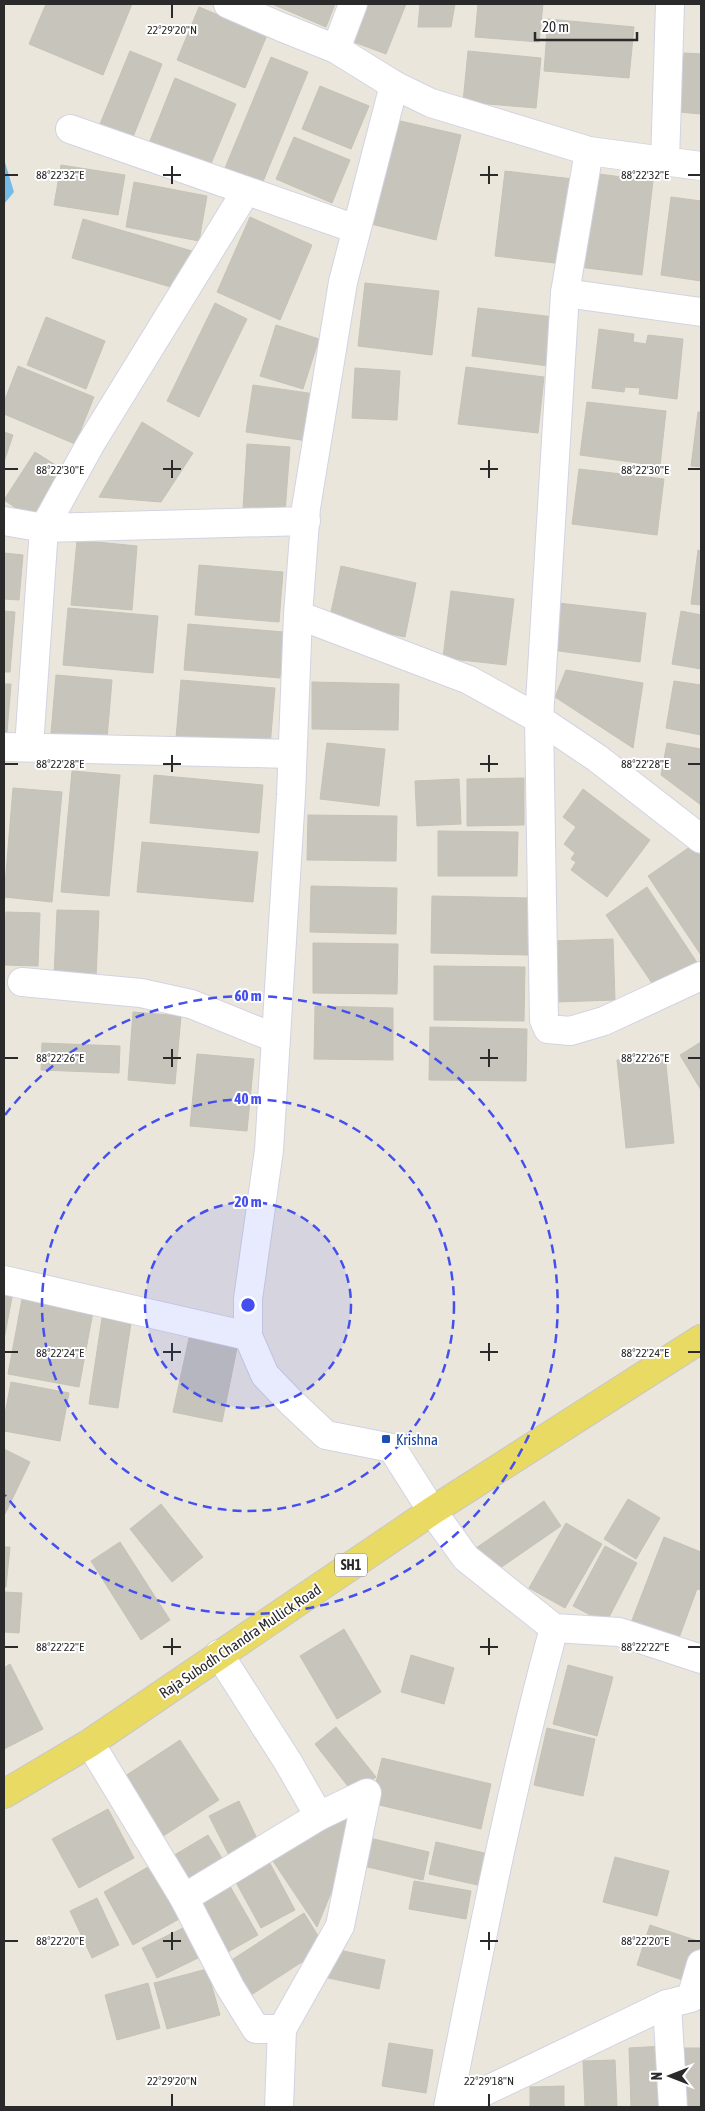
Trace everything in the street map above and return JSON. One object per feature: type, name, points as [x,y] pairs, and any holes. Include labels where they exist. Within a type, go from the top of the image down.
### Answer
[{"type":"main road","name":"Raja Subodh Chandra Mullick Road","points":[[4,1794],[90,1743],[432,1511],[701,1339]]},
{"type":"street","points":[[228,4],[336,49],[394,85],[431,103],[589,151],[701,166]]},
{"type":"street","points":[[336,49],[353,4]]},
{"type":"street","points":[[665,161],[670,4]]},
{"type":"street","points":[[394,85],[343,282],[306,521],[298,615],[292,754],[269,1150],[248,1299],[248,1336],[265,1375],[326,1434],[392,1448],[432,1511],[466,1558],[554,1628],[619,1632],[701,1660]]},
{"type":"street","points":[[70,129],[356,229]]},
{"type":"street","points":[[589,151],[565,293],[539,719],[544,1020],[548,1029],[570,1031],[595,1024],[701,976]]},
{"type":"street","points":[[246,191],[91,443],[44,528],[16,747],[292,754]]},
{"type":"street","points":[[565,293],[701,312]]},
{"type":"street","points":[[4,521],[44,528],[306,521]]},
{"type":"street","points":[[298,615],[468,680],[539,719],[597,758],[701,839]]},
{"type":"street","points":[[22,982],[141,993],[191,1004],[275,1038]]},
{"type":"street","points":[[4,1280],[248,1336]]},
{"type":"street","points":[[448,2107],[512,1794],[554,1628]]},
{"type":"street","points":[[219,1654],[288,1762],[319,1816]]},
{"type":"street","points":[[90,1743],[184,1898],[230,1987],[256,2030],[282,2030]]},
{"type":"street","points":[[184,1898],[319,1816],[366,1793],[340,1926],[282,2030],[279,2107]]},
{"type":"street","points":[[452,2107],[669,2004],[691,1998],[701,1964]]},
{"type":"street","points":[[669,2004],[701,2012]]},
{"type":"street","points":[[669,2004],[673,2107]]},
{"type":"water","points":[[4,159],[14,192],[4,204]]},
{"type":"building","points":[[46,4],[132,4],[103,75],[29,44]]},
{"type":"building","points":[[272,4],[335,4],[326,27]]},
{"type":"building","points":[[365,4],[406,4],[386,54],[351,41]]},
{"type":"building","points":[[420,4],[455,4],[451,27],[418,27]]},
{"type":"building","points":[[478,4],[543,4],[539,42],[475,37]]},
{"type":"building","points":[[199,7],[267,35],[245,88],[177,60]]},
{"type":"building","points":[[548,19],[634,27],[629,78],[544,71]]},
{"type":"building","points":[[130,51],[162,64],[133,137],[100,124]]},
{"type":"building","points":[[468,51],[541,58],[536,108],[463,102]]},
{"type":"building","points":[[684,53],[701,54],[701,114],[679,112]]},
{"type":"building","points":[[271,57],[308,72],[262,184],[225,168]]},
{"type":"building","points":[[175,78],[236,104],[210,166],[150,141]]},
{"type":"building","points":[[320,86],[369,106],[351,149],[302,129]]},
{"type":"building","points":[[396,120],[461,135],[436,240],[371,224]]},
{"type":"building","points":[[294,137],[350,160],[332,203],[276,179]]},
{"type":"building","points":[[61,165],[125,175],[118,215],[54,205]]},
{"type":"building","points":[[505,171],[573,179],[563,264],[495,256]]},
{"type":"building","points":[[591,173],[653,181],[642,275],[579,267]]},
{"type":"building","points":[[134,182],[207,196],[199,241],[126,227]]},
{"type":"building","points":[[671,197],[701,201],[701,281],[661,275]]},
{"type":"building","points":[[250,217],[312,245],[280,320],[217,292]]},
{"type":"building","points":[[83,219],[192,251],[181,290],[72,258]]},
{"type":"building","points":[[365,283],[439,291],[432,355],[358,346]]},
{"type":"building","points":[[215,303],[247,319],[199,417],[167,401]]},
{"type":"building","points":[[478,308],[554,317],[548,366],[472,356]]},
{"type":"building","points":[[46,317],[105,341],[86,389],[27,365]]},
{"type":"building","points":[[276,325],[319,339],[303,389],[260,376]]},
{"type":"building","points":[[599,329],[634,334],[633,342],[646,344],[648,335],[683,339],[677,399],[639,394],[640,388],[625,387],[624,392],[592,388]]},
{"type":"building","points":[[18,366],[94,397],[75,444],[4,414],[4,402]]},
{"type":"building","points":[[466,367],[544,377],[538,433],[458,424]]},
{"type":"building","points":[[355,368],[400,371],[397,420],[352,418]]},
{"type":"building","points":[[253,385],[315,394],[308,441],[246,432]]},
{"type":"building","points":[[587,402],[666,411],[660,466],[580,455]]},
{"type":"building","points":[[698,412],[701,412],[701,467],[691,466]]},
{"type":"building","points":[[142,422],[193,453],[161,502],[99,497]]},
{"type":"building","points":[[4,432],[13,435],[4,462]]},
{"type":"building","points":[[247,444],[290,447],[285,512],[243,509]]},
{"type":"building","points":[[35,452],[65,471],[34,520],[4,500]]},
{"type":"building","points":[[579,469],[664,479],[657,535],[572,524]]},
{"type":"building","points":[[77,540],[137,546],[132,610],[71,605]]},
{"type":"building","points":[[698,550],[701,551],[701,605],[691,604]]},
{"type":"building","points":[[4,553],[23,555],[19,600],[4,599]]},
{"type":"building","points":[[199,565],[283,572],[279,622],[195,615]]},
{"type":"building","points":[[341,566],[416,583],[405,637],[329,621]]},
{"type":"building","points":[[451,591],[514,599],[506,665],[443,658]]},
{"type":"building","points":[[558,603],[646,613],[640,662],[552,650]]},
{"type":"building","points":[[68,608],[158,616],[153,673],[63,665]]},
{"type":"building","points":[[4,611],[15,612],[10,672],[4,672]]},
{"type":"building","points":[[681,611],[701,615],[701,669],[672,664]]},
{"type":"building","points":[[188,624],[284,632],[280,678],[184,670]]},
{"type":"building","points":[[566,670],[643,683],[633,748],[555,697]]},
{"type":"building","points":[[56,675],[112,680],[107,738],[51,733]]},
{"type":"building","points":[[181,680],[275,688],[270,746],[176,738]]},
{"type":"building","points":[[674,681],[701,685],[701,735],[666,728]]},
{"type":"building","points":[[312,682],[399,684],[398,730],[312,729]]},
{"type":"building","points":[[4,684],[11,684],[6,744],[4,744]]},
{"type":"building","points":[[327,743],[385,749],[379,806],[320,799]]},
{"type":"building","points":[[667,743],[701,749],[701,805],[661,775]]},
{"type":"building","points":[[72,771],[120,775],[109,896],[61,892]]},
{"type":"building","points":[[154,775],[263,785],[259,833],[150,823]]},
{"type":"building","points":[[524,778],[524,825],[467,826],[467,779]]},
{"type":"building","points":[[459,779],[461,824],[417,826],[415,781]]},
{"type":"building","points":[[13,788],[62,792],[52,902],[4,897]]},
{"type":"building","points":[[583,789],[650,840],[607,897],[571,870],[576,862],[571,859],[575,853],[564,844],[576,827],[563,817]]},
{"type":"building","points":[[308,815],[397,816],[396,861],[307,860]]},
{"type":"building","points":[[438,831],[518,832],[517,876],[438,876]]},
{"type":"building","points":[[142,842],[258,852],[253,902],[137,892]]},
{"type":"building","points":[[694,844],[701,855],[701,955],[648,876]]},
{"type":"building","points":[[311,886],[397,888],[396,934],[310,932]]},
{"type":"building","points":[[647,887],[698,964],[658,992],[606,915]]},
{"type":"building","points":[[432,896],[530,898],[528,955],[431,953]]},
{"type":"building","points":[[57,910],[99,911],[96,978],[54,976]]},
{"type":"building","points":[[6,912],[40,913],[38,966],[4,965]]},
{"type":"building","points":[[613,939],[615,1000],[556,1002],[554,941]]},
{"type":"building","points":[[313,943],[398,944],[397,994],[313,993]]},
{"type":"building","points":[[434,966],[525,967],[524,1021],[434,1020]]},
{"type":"building","points":[[315,1006],[393,1008],[393,1060],[314,1059]]},
{"type":"building","points":[[133,1012],[181,1016],[175,1084],[128,1080]]},
{"type":"building","points":[[430,1027],[527,1029],[526,1081],[429,1080]]},
{"type":"building","points":[[701,1042],[701,1090],[680,1055]]},
{"type":"building","points":[[42,1043],[120,1046],[119,1073],[41,1070]]},
{"type":"building","points":[[197,1054],[254,1059],[247,1131],[190,1126]]},
{"type":"building","points":[[665,1055],[674,1143],[626,1148],[617,1060]]},
{"type":"building","points":[[4,1296],[12,1297],[4,1340]]},
{"type":"building","points":[[22,1299],[93,1312],[79,1387],[8,1374]]},
{"type":"building","points":[[102,1318],[131,1323],[118,1408],[89,1404]]},
{"type":"building","points":[[189,1338],[237,1348],[222,1422],[173,1412]]},
{"type":"building","points":[[11,1382],[69,1393],[60,1441],[4,1431],[4,1419]]},
{"type":"building","points":[[4,1449],[30,1462],[5,1514],[4,1513]]},
{"type":"building","points":[[628,1499],[660,1518],[636,1559],[604,1539]]},
{"type":"building","points":[[544,1501],[561,1526],[493,1573],[476,1548]]},
{"type":"building","points":[[161,1504],[203,1557],[172,1582],[130,1529]]},
{"type":"building","points":[[566,1523],[602,1544],[565,1608],[529,1588]]},
{"type":"building","points":[[664,1537],[701,1552],[701,1590],[697,1589],[676,1646],[629,1628]]},
{"type":"building","points":[[120,1542],[170,1620],[141,1640],[91,1561]]},
{"type":"building","points":[[605,1546],[637,1563],[606,1623],[573,1606]]},
{"type":"building","points":[[4,1547],[10,1547],[6,1587],[4,1587]]},
{"type":"building","points":[[4,1592],[22,1593],[19,1633],[4,1632]]},
{"type":"building","points":[[344,1629],[381,1692],[337,1719],[300,1656]]},
{"type":"building","points":[[411,1655],[454,1668],[444,1704],[401,1692]]},
{"type":"building","points":[[10,1664],[43,1729],[4,1749],[4,1668]]},
{"type":"building","points":[[568,1665],[613,1677],[597,1736],[553,1724]]},
{"type":"building","points":[[336,1727],[376,1777],[354,1794],[315,1744]]},
{"type":"building","points":[[547,1728],[595,1739],[583,1796],[534,1785]]},
{"type":"building","points":[[180,1740],[219,1800],[154,1842],[116,1782]]},
{"type":"building","points":[[382,1758],[491,1784],[481,1829],[371,1803]]},
{"type":"building","points":[[239,1801],[262,1849],[233,1863],[209,1816]]},
{"type":"building","points":[[346,1807],[357,1829],[317,1927],[271,1858]]},
{"type":"building","points":[[108,1809],[134,1858],[79,1888],[52,1839]]},
{"type":"building","points":[[208,1835],[226,1865],[184,1890],[166,1860]]},
{"type":"building","points":[[361,1836],[429,1852],[423,1880],[355,1864]]},
{"type":"building","points":[[436,1842],[489,1854],[482,1886],[429,1874]]},
{"type":"building","points":[[266,1856],[295,1910],[261,1928],[232,1875]]},
{"type":"building","points":[[615,1857],[669,1871],[657,1916],[603,1902]]},
{"type":"building","points":[[150,1866],[179,1919],[133,1945],[104,1892]]},
{"type":"building","points":[[227,1881],[258,1935],[226,1953],[195,1899]]},
{"type":"building","points":[[414,1881],[471,1891],[466,1919],[409,1909]]},
{"type":"building","points":[[97,1898],[119,1945],[92,1958],[70,1911]]},
{"type":"building","points":[[304,1913],[325,1947],[248,1997],[227,1963]]},
{"type":"building","points":[[650,1925],[701,1942],[701,1955],[692,1983],[637,1965]]},
{"type":"building","points":[[185,1927],[200,1957],[157,1978],[142,1948]]},
{"type":"building","points":[[330,1948],[385,1960],[379,1989],[324,1977]]},
{"type":"building","points":[[207,1969],[220,2015],[167,2029],[154,1983]]},
{"type":"building","points":[[148,1983],[160,2028],[117,2040],[105,1995]]},
{"type":"building","points":[[389,2043],[433,2050],[426,2093],[382,2086]]},
{"type":"building","points":[[664,2046],[666,2107],[631,2107],[629,2048]]},
{"type":"building","points":[[683,2048],[701,2048],[701,2107],[682,2107]]},
{"type":"building","points":[[615,2060],[617,2107],[585,2107],[583,2061]]},
{"type":"building","points":[[564,2086],[564,2107],[530,2107],[530,2087]]},
{"type":"place","name":"Krishna","points":[[386,1439]]}]
